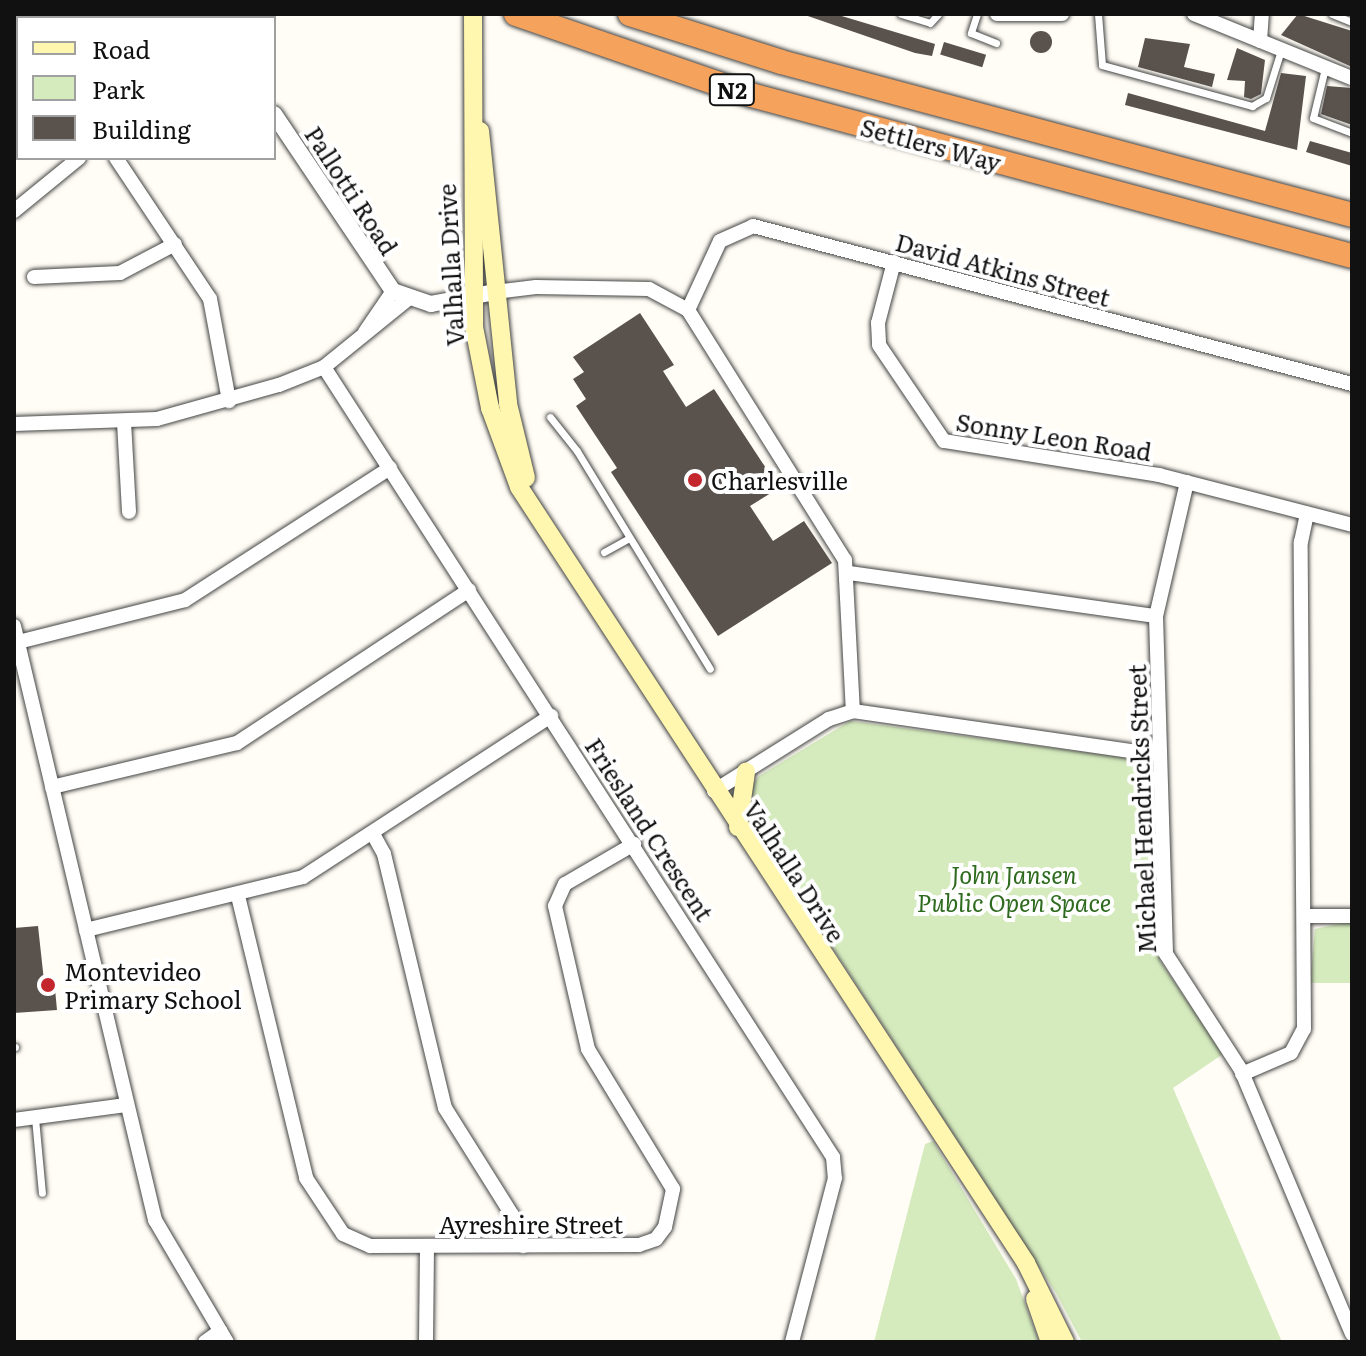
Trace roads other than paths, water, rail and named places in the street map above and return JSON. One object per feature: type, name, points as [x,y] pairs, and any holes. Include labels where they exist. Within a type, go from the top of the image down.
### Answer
[{"type":"highway","name":"Settlers Way","points":[[516,14],[740,92],[1352,256]]},
{"type":"highway","name":"Settlers Way","points":[[630,14],[781,62],[1352,215]]},
{"type":"main road","name":"Valhalla Drive","points":[[473,14],[472,298],[498,436],[529,510],[1045,1294],[1065,1342]]},
{"type":"main road","name":"Valhalla Drive","points":[[473,77],[495,292],[514,436],[547,533]]},
{"type":"main road","points":[[738,827],[746,772]]},
{"type":"main road","name":"Valhalla Drive","points":[[1004,1235],[1050,1342]]},
{"type":"street","points":[[997,14],[1062,14]]},
{"type":"street","points":[[1194,14],[1352,78]]},
{"type":"street","points":[[1260,41],[1262,14]]},
{"type":"street","name":"Pallotti Road","points":[[276,117],[400,295]]},
{"type":"street","points":[[14,211],[77,160]]},
{"type":"street","points":[[117,160],[175,244],[216,313],[229,401]]},
{"type":"street","name":"David Atkins Street","points":[[688,310],[720,241],[745,226],[894,262],[1352,384]]},
{"type":"street","points":[[34,277],[120,273],[175,244]]},
{"type":"street","name":"Sonny Leon Road","points":[[894,262],[878,323],[879,345],[941,439],[1187,482],[1352,525]]},
{"type":"street","points":[[14,424],[124,422],[229,401],[324,367],[357,342],[400,295],[442,304],[536,287],[649,289],[688,310],[849,573],[853,711]]},
{"type":"street","name":"Friesland Crescent","points":[[324,367],[833,1157],[835,1178],[792,1342]]},
{"type":"street","points":[[124,422],[129,512]]},
{"type":"street","points":[[16,643],[185,600],[390,468]]},
{"type":"street","name":"Michael Hendricks Street","points":[[1187,482],[1156,616],[1166,954],[1242,1074],[1352,1334]]},
{"type":"street","points":[[1242,1074],[1291,1053],[1302,1037],[1301,542],[1307,514]]},
{"type":"street","points":[[849,573],[1156,616]]},
{"type":"street","points":[[52,787],[237,743],[469,590]]},
{"type":"street","points":[[14,626],[126,1105],[161,1235],[224,1336],[205,1342]]},
{"type":"street","points":[[714,791],[829,719],[853,711],[1160,755]]},
{"type":"street","points":[[86,930],[238,896],[303,877],[551,716]]},
{"type":"street","points":[[373,834],[384,854],[445,1108],[512,1215],[523,1246]]},
{"type":"street","name":"Ayreshire Street","points":[[238,896],[306,1178],[356,1243],[427,1246],[639,1245],[656,1239],[668,1218],[670,1179],[588,1049],[555,906],[565,884],[634,844]]},
{"type":"street","points":[[1304,916],[1352,916]]},
{"type":"street","points":[[14,1120],[126,1105]]},
{"type":"street","points":[[426,1342],[427,1246]]},
{"type":"lane","points":[[901,14],[930,23],[938,14]]},
{"type":"lane","points":[[977,14],[971,33],[996,43]]},
{"type":"lane","points":[[1098,14],[1102,65],[1252,106],[1266,98],[1281,50]]},
{"type":"lane","points":[[1332,14],[1352,22]]},
{"type":"lane","points":[[1325,68],[1313,118],[1352,133]]},
{"type":"lane","points":[[550,417],[710,669]]},
{"type":"lane","points":[[604,552],[629,538]]},
{"type":"lane","points":[[35,1118],[42,1193]]},
{"type":"place","name":"Charlesville","points":[[695,480]]},
{"type":"place","name":"Montevideo Primary School","points":[[48,985]]},
{"type":"park label","name":"John Jansen Public Open Space","points":[[1014,888]]}]
